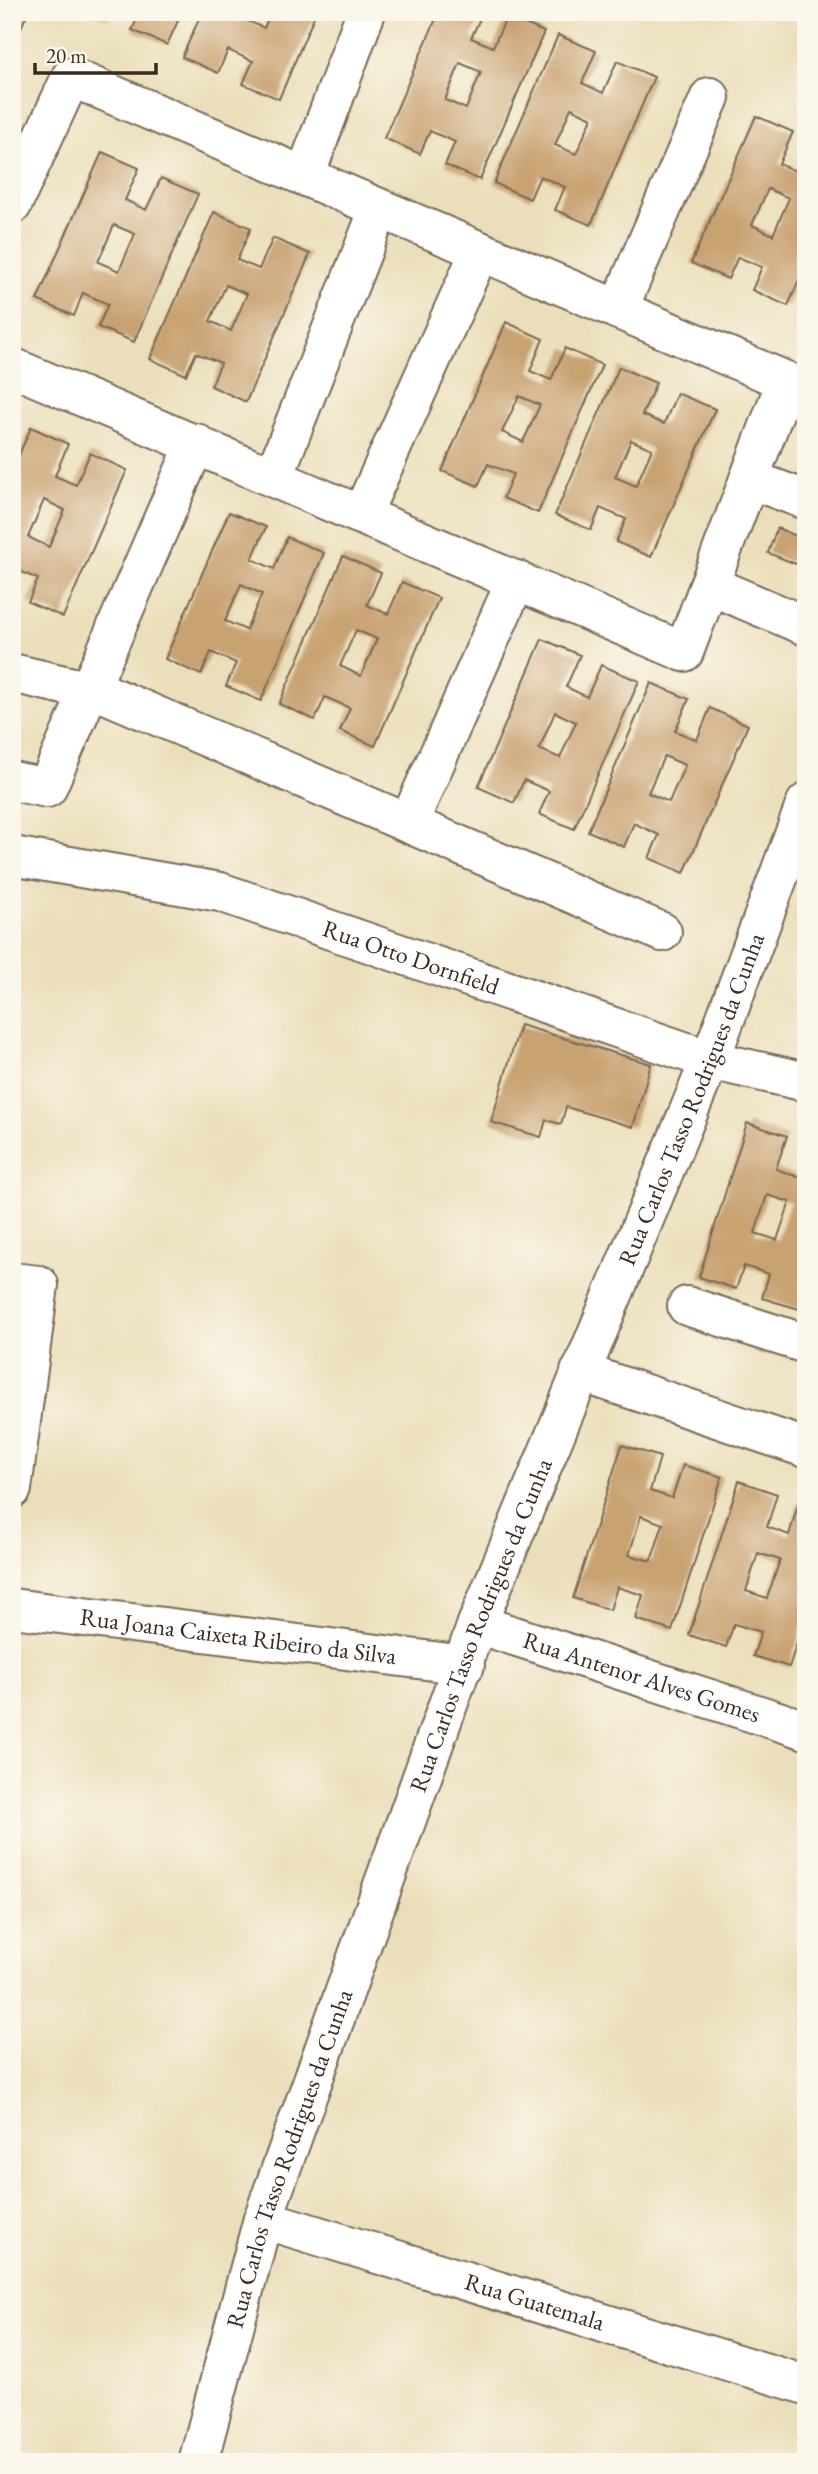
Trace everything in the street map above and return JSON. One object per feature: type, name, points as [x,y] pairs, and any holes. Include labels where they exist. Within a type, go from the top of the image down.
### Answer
[{"type":"street","points":[[305,177],[366,12]]},
{"type":"street","points":[[12,205],[71,77],[786,382],[684,652],[12,367]]},
{"type":"street","points":[[618,310],[710,97]]},
{"type":"street","points":[[274,477],[379,209]]},
{"type":"street","points":[[362,514],[480,251]]},
{"type":"street","points":[[12,781],[47,788],[196,443]]},
{"type":"street","points":[[749,480],[806,500]]},
{"type":"street","points":[[409,822],[516,580]]},
{"type":"street","points":[[709,585],[806,626]]},
{"type":"street","points":[[12,673],[108,695],[662,932]]},
{"type":"street","name":"Rua Carlos Tasso Rodrigues da Cunha","points":[[198,2462],[263,2219],[465,1665],[477,1624],[710,1060],[806,803]]},
{"type":"street","name":"Rua Otto Dornfield","points":[[12,856],[220,892],[710,1060],[806,1082]]},
{"type":"street","points":[[12,1489],[26,1284]]},
{"type":"street","points":[[687,1306],[806,1344]]},
{"type":"street","points":[[580,1372],[806,1448]]},
{"type":"street","name":"Rua Joana Caixeta Ribeiro da Silva","points":[[12,1608],[465,1665]]},
{"type":"street","name":"Rua Antenor Alves Gomes","points":[[477,1624],[806,1730]]},
{"type":"street","name":"Rua Guatemala","points":[[263,2219],[806,2385]]},
{"type":"building","points":[[12,12],[28,12],[14,43],[12,42]]},
{"type":"building","points":[[91,12],[110,12],[107,19]]},
{"type":"building","points":[[140,12],[182,12],[167,45],[132,30]]},
{"type":"building","points":[[202,12],[246,12],[243,19],[264,28],[271,12],[316,12],[279,99],[243,84],[253,61],[228,50],[218,73],[182,57]]},
{"type":"building","points":[[439,12],[483,12],[471,38],[493,47],[507,16],[544,32],[480,180],[445,165],[455,142],[430,131],[420,154],[384,138]],"holes":[[[460,63],[481,72],[466,109],[445,100]]]},
{"type":"building","points":[[558,35],[596,51],[582,83],[603,93],[617,61],[654,77],[591,225],[555,210],[565,187],[540,176],[530,199],[494,183]],"holes":[[[571,108],[592,118],[576,154],[555,145]]]},
{"type":"building","points":[[756,116],[793,132],[779,164],[800,173],[806,161],[806,264],[788,306],[752,290],[762,267],[738,257],[728,279],[691,263]],"holes":[[[768,189],[789,198],[773,235],[752,225]]]},
{"type":"building","points":[[102,152],[139,168],[125,200],[146,210],[161,178],[198,194],[134,342],[98,327],[108,304],[83,293],[74,316],[37,300]],"holes":[[[114,225],[135,234],[119,271],[98,262]]]},
{"type":"building","points":[[214,212],[251,228],[237,260],[259,269],[273,238],[310,254],[246,402],[211,386],[221,363],[196,353],[186,375],[150,359]],"holes":[[[226,285],[247,294],[231,331],[210,321]]]},
{"type":"building","points":[[506,322],[543,339],[530,371],[551,380],[565,348],[602,365],[538,513],[503,498],[513,474],[488,464],[478,486],[442,471]],"holes":[[[519,396],[540,405],[523,442],[502,432]]]},
{"type":"building","points":[[619,367],[656,383],[642,415],[664,424],[677,393],[715,409],[651,557],[616,542],[626,519],[600,508],[591,530],[555,515]],"holes":[[[631,440],[652,449],[636,486],[615,477]]]},
{"type":"building","points":[[31,427],[68,444],[55,476],[76,485],[90,453],[127,470],[63,617],[28,602],[38,579],[12,568],[12,471]],"holes":[[[44,500],[65,510],[49,547],[28,537]]]},
{"type":"building","points":[[229,512],[266,527],[252,559],[274,569],[287,537],[324,553],[261,701],[226,686],[236,663],[211,652],[201,675],[165,659]],"holes":[[[241,584],[262,594],[246,630],[225,621]]]},
{"type":"building","points":[[777,528],[806,540],[806,568],[768,553]]},
{"type":"building","points":[[343,556],[381,573],[367,605],[388,614],[402,582],[439,598],[375,746],[340,731],[350,708],[325,697],[315,720],[279,704]],"holes":[[[356,630],[377,639],[361,676],[340,666]]]},
{"type":"building","points":[[542,639],[580,655],[566,687],[587,697],[601,665],[639,681],[574,829],[539,814],[549,791],[524,780],[514,803],[478,787]],"holes":[[[555,712],[576,722],[560,758],[539,749]]]},
{"type":"building","points":[[651,683],[689,699],[675,731],[697,740],[710,708],[748,725],[684,873],[649,858],[659,835],[634,823],[624,847],[588,831]],"holes":[[[664,756],[685,765],[669,802],[648,793]]]},
{"type":"building","points":[[520,1025],[651,1064],[633,1127],[566,1107],[561,1124],[546,1120],[541,1137],[491,1122]]},
{"type":"building","points":[[747,1123],[787,1136],[776,1169],[798,1177],[806,1155],[806,1287],[799,1309],[762,1298],[769,1274],[744,1266],[736,1289],[699,1277]],"holes":[[[767,1195],[790,1202],[777,1240],[755,1233]]]},
{"type":"building","points":[[622,1445],[660,1457],[650,1491],[672,1498],[683,1465],[722,1477],[672,1631],[636,1619],[643,1595],[617,1587],[610,1610],[573,1598]],"holes":[[[641,1516],[663,1524],[651,1561],[629,1555]]]},
{"type":"building","points":[[739,1481],[777,1494],[767,1527],[789,1535],[799,1501],[806,1503],[806,1615],[789,1667],[753,1656],[761,1632],[734,1624],[726,1647],[689,1635]],"holes":[[[758,1553],[780,1560],[767,1598],[746,1591]]]}]
